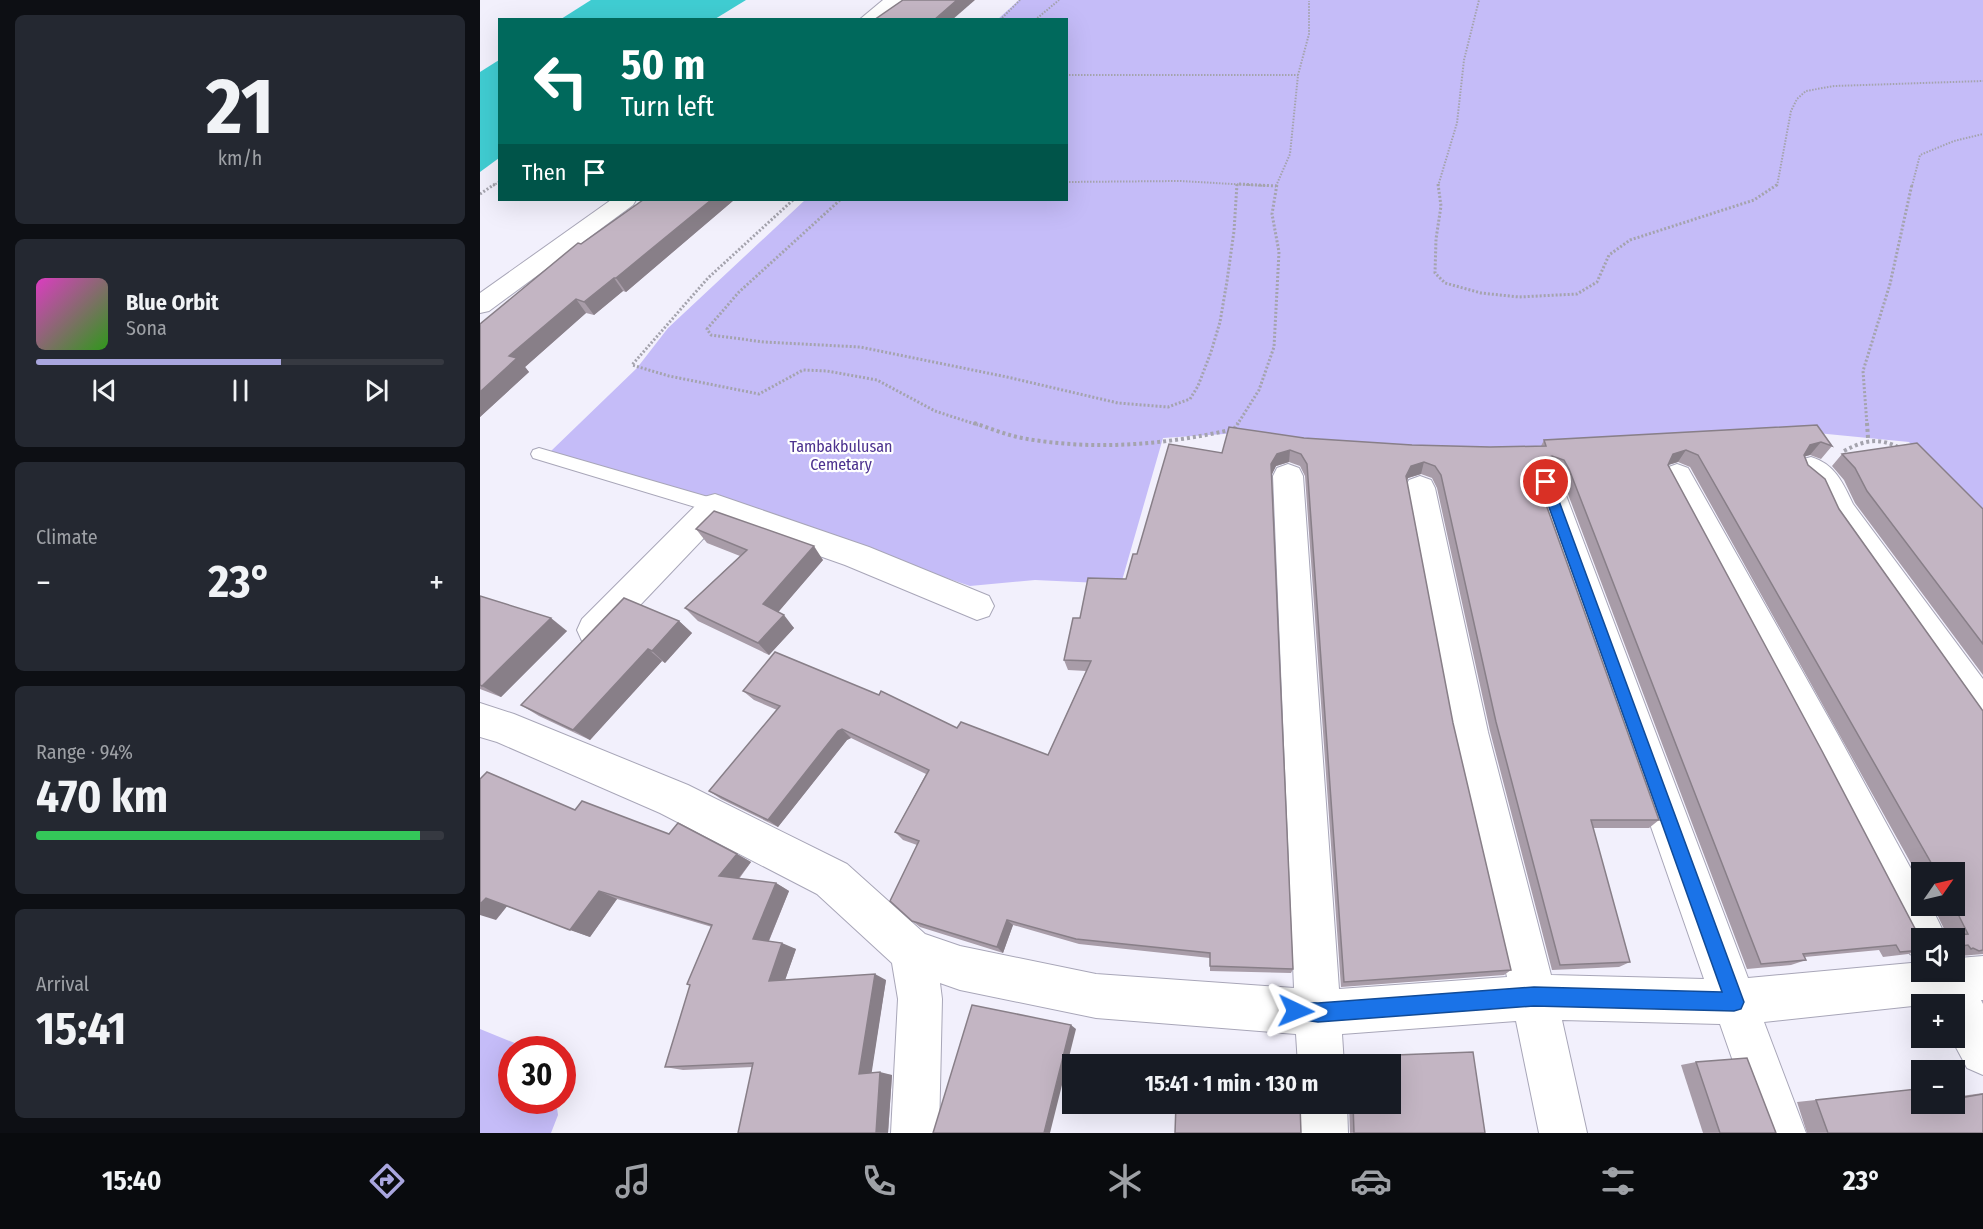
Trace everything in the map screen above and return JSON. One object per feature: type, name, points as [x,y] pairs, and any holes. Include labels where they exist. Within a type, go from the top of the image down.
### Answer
[{"type":"street","points":[[871,18],[894,0]]},
{"type":"street","points":[[480,305],[624,201]]},
{"type":"street","points":[[1811,468],[1828,483],[1841,511],[1983,709]]},
{"type":"street","points":[[1288,476],[1320,1054]]},
{"type":"street","points":[[1677,476],[1824,746],[1918,928]]},
{"type":"street","points":[[1546,482],[1782,1133]]},
{"type":"street","points":[[1420,488],[1469,732],[1534,997],[1563,1133]]},
{"type":"street","points":[[575,650],[715,506],[856,556],[977,606]]},
{"type":"street","points":[[502,716],[832,879],[912,952],[960,968],[1096,996],[1318,1013],[1534,997],[1734,1002],[1912,982]]},
{"type":"street","points":[[912,952],[920,999],[915,1133]]},
{"type":"street","points":[[1959,982],[1983,1052]]},
{"type":"street","points":[[1323,1114],[1324,1133]]},
{"type":"lane","points":[[539,454],[715,506]]},
{"type":"path","points":[[1002,18],[1020,0]]},
{"type":"path","points":[[1037,18],[1059,0]]},
{"type":"path","points":[[792,201],[708,278],[632,365],[669,376],[759,394],[802,370],[855,375],[877,380],[935,411],[1021,438],[1074,444],[1138,444],[1202,437],[1234,429],[1259,390],[1274,347],[1279,252],[1272,214],[1276,186],[1290,154],[1298,75],[1309,34],[1309,0]]},
{"type":"path","points":[[1479,0],[1464,60],[1457,123],[1437,188],[1441,206],[1436,239],[1435,273],[1445,283],[1481,293],[1520,297],[1577,294],[1597,282],[1609,255],[1630,240],[1754,200],[1778,185],[1791,111],[1797,99],[1806,91],[1834,86],[1983,81]]},
{"type":"path","points":[[1068,75],[1298,75]]},
{"type":"path","points":[[1868,438],[1863,371],[1890,284],[1914,172],[1920,155],[1954,141],[1983,134]]},
{"type":"path","points":[[1068,182],[1180,181],[1276,186]]},
{"type":"path","points":[[480,194],[498,182]]},
{"type":"path","points":[[839,201],[740,292],[707,329],[711,335],[764,342],[860,347],[1007,376],[1118,403],[1168,407],[1190,399],[1198,386],[1211,352],[1220,322],[1227,281],[1234,231],[1237,184]]},
{"type":"path","points":[[1811,468],[1868,438],[1888,441],[1907,452]]},
{"type":"green space","name":"Tambakbulusan Cemetary","points":[[1019,0],[1983,0],[1983,523],[1909,442],[1817,433],[1457,454],[1239,433],[1163,438],[1121,584],[1035,580],[970,586],[774,519],[551,451],[637,368],[668,328],[804,201],[1068,201],[1068,18],[999,18]]},
{"type":"green space","points":[[480,1029],[498,1036],[498,1114],[558,1115],[551,1133],[480,1133]]},
{"type":"water","points":[[591,0],[746,0],[717,18],[563,18]]},
{"type":"water","points":[[498,61],[498,159],[480,172],[480,72]]},
{"type":"building","points":[[903,0],[957,0],[936,18],[877,18]]},
{"type":"building","points":[[642,201],[710,201],[584,302],[576,299],[509,356],[517,358],[480,392],[480,324],[578,243],[581,244]]},
{"type":"building","points":[[1817,425],[1832,446],[1821,442],[1810,445],[1804,455],[1808,465],[1825,479],[1839,509],[1983,711],[1983,950],[1971,949],[1968,945],[1965,945],[1965,934],[1968,934],[1959,916],[1965,916],[1965,862],[1931,862],[1698,455],[1686,450],[1673,454],[1668,465],[1915,928],[1911,928],[1911,951],[1900,952],[1896,945],[1803,954],[1806,960],[1761,964],[1569,469],[1564,460],[1552,456],[1540,460],[1534,471],[1659,820],[1591,820],[1630,962],[1560,965],[1496,722],[1441,475],[1435,466],[1424,462],[1411,466],[1406,476],[1453,723],[1511,970],[1344,982],[1307,464],[1301,454],[1290,450],[1277,454],[1271,464],[1293,969],[1210,966],[1210,953],[1076,939],[1007,920],[997,947],[912,921],[890,901],[919,841],[895,832],[929,770],[842,729],[838,731],[768,820],[709,791],[780,706],[743,691],[775,652],[879,695],[881,691],[957,728],[961,722],[1048,755],[1091,661],[1064,660],[1073,618],[1080,618],[1088,578],[1126,579],[1133,554],[1137,554],[1169,444],[1222,453],[1229,427],[1304,438],[1412,445],[1546,446],[1544,440]]},
{"type":"building","points":[[1917,443],[1983,509],[1983,644],[1867,491],[1855,468],[1842,454]]},
{"type":"building","points":[[714,511],[814,546],[763,604],[784,615],[758,643],[685,608],[747,550],[696,529]]},
{"type":"building","points":[[480,596],[551,618],[482,686],[480,685]]},
{"type":"building","points":[[624,598],[679,621],[652,651],[648,649],[573,730],[521,705]]},
{"type":"building","points":[[487,772],[575,810],[582,801],[669,834],[678,823],[737,854],[719,876],[776,883],[753,939],[782,943],[769,981],[875,974],[859,1074],[880,1072],[876,1133],[738,1133],[753,1063],[665,1067],[690,985],[687,984],[712,925],[599,891],[570,930],[486,898],[480,904],[480,779]]},
{"type":"building","points":[[972,1005],[1071,1025],[1044,1133],[933,1133]]},
{"type":"building","points":[[1473,1052],[1485,1133],[1354,1133],[1353,1114],[1401,1114],[1401,1055]]},
{"type":"building","points":[[1747,1058],[1776,1133],[1720,1133],[1696,1062]]},
{"type":"building","points":[[1911,1090],[1911,1114],[1965,1114],[1965,1097],[1983,1094],[1983,1133],[1828,1133],[1816,1100]]},
{"type":"building","points":[[1176,1114],[1300,1114],[1301,1133],[1175,1133]]},
{"type":"route","points":[[1296,1011],[1318,1013],[1534,997],[1734,1002],[1546,482]]}]
